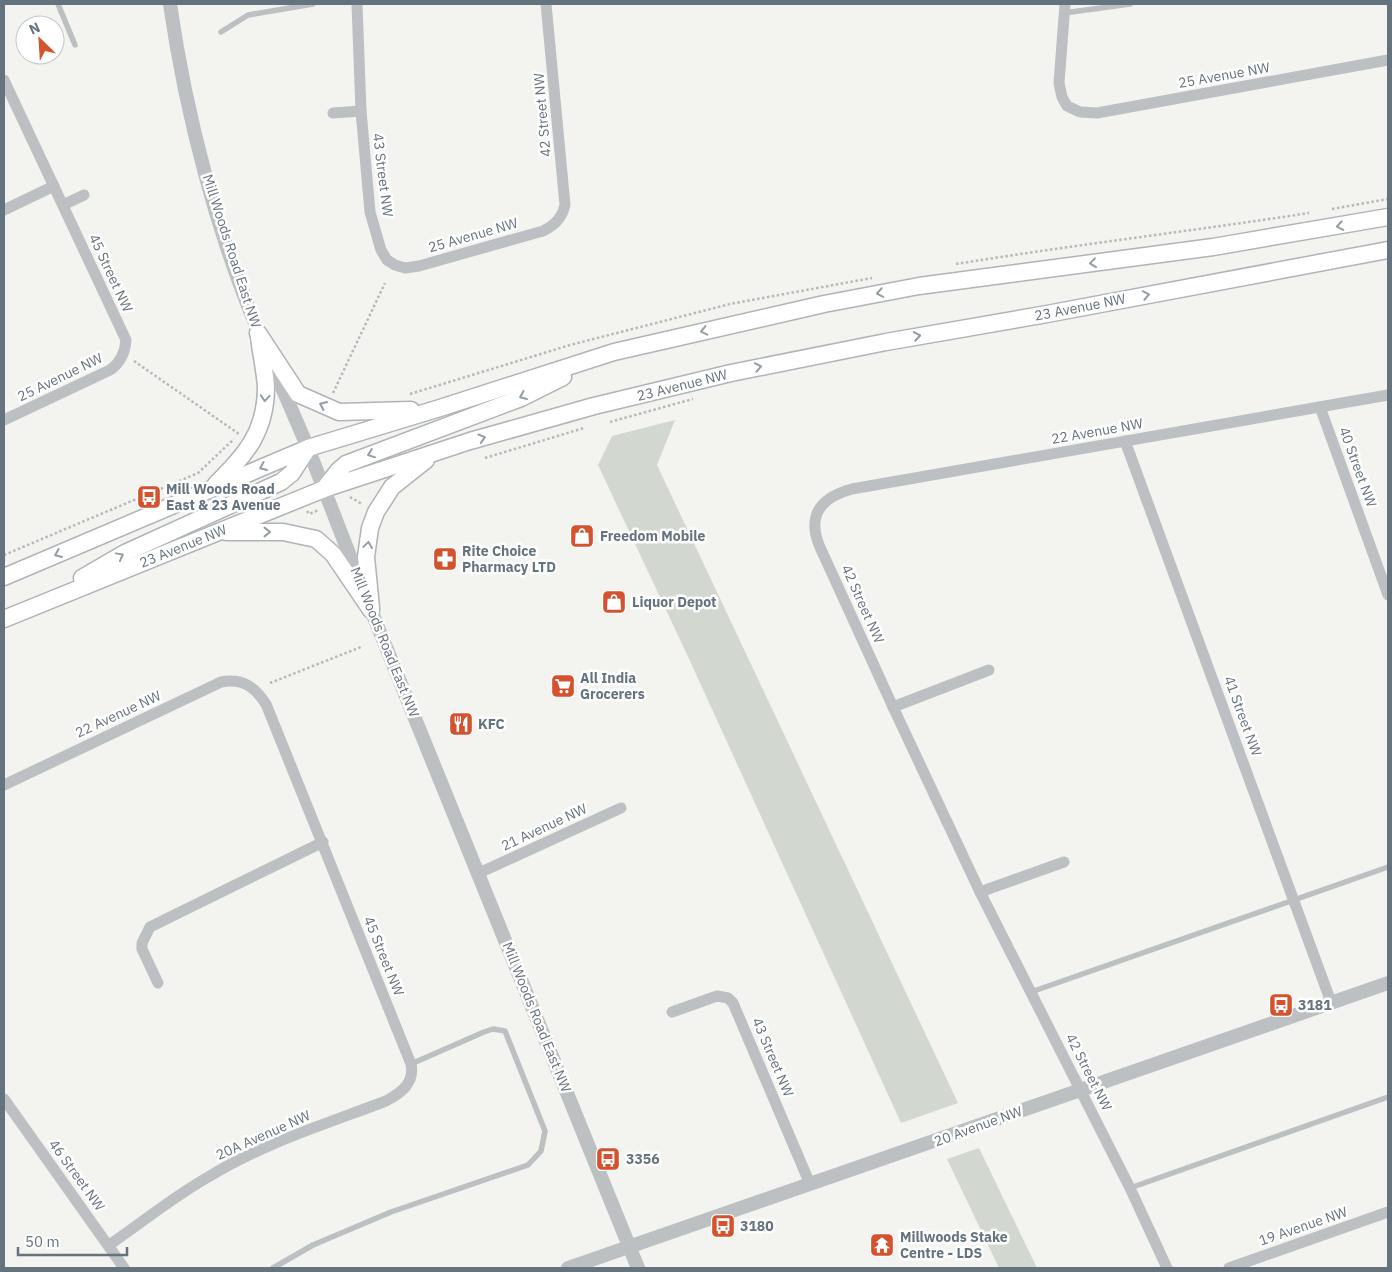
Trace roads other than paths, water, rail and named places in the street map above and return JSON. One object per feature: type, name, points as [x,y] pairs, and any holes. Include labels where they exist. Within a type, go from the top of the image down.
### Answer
[{"type":"main road","points":[[4,577],[308,448],[614,352],[824,304],[920,286],[1213,247],[1388,217]]},
{"type":"main road","name":"23 Avenue NW","points":[[4,619],[324,489],[435,452],[594,406],[731,372],[1388,250]]},
{"type":"main road","points":[[258,333],[298,394],[339,412],[440,408]]},
{"type":"main road","points":[[200,494],[217,484],[253,442],[264,417],[266,387],[258,333]]},
{"type":"main road","points":[[324,489],[346,464],[520,398],[614,352]]},
{"type":"main road","points":[[32,607],[125,553],[281,482],[292,473],[308,448]]},
{"type":"main road","points":[[371,610],[366,557],[373,520],[392,487],[435,452]]},
{"type":"main road","points":[[218,532],[283,532],[316,539],[333,554],[371,610]]},
{"type":"street","name":"Mill Woods Road East NW","points":[[170,4],[181,66],[207,179],[258,333],[308,448],[371,610],[638,1268]]},
{"type":"street","name":"43 Street NW","points":[[356,4],[361,111],[370,212],[381,250],[386,260],[395,266]]},
{"type":"street","name":"42 Street NW","points":[[546,4],[565,205],[563,214],[557,221]]},
{"type":"street","name":"25 Avenue NW","points":[[1065,9],[1059,83],[1062,97],[1067,106],[1080,112],[1097,113],[1388,60]]},
{"type":"street","name":"45 Street NW","points":[[4,80],[7,96],[64,205],[123,333],[126,340],[123,354]]},
{"type":"street","points":[[333,113],[361,111]]},
{"type":"street","points":[[4,210],[54,186]]},
{"type":"street","points":[[64,205],[84,196]]},
{"type":"street","name":"25 Avenue NW","points":[[395,266],[405,268],[419,266],[543,230],[557,221]]},
{"type":"street","name":"25 Avenue NW","points":[[4,420],[110,370],[116,365],[123,354]]},
{"type":"street","name":"22 Avenue NW","points":[[817,511],[830,498],[852,489],[1388,395]]},
{"type":"street","name":"40 Street NW","points":[[1320,407],[1388,595]]},
{"type":"street","name":"41 Street NW","points":[[1125,441],[1331,1002]]},
{"type":"street","name":"42 Street NW","points":[[817,511],[814,525],[816,536],[893,707],[980,892],[1130,1188],[1166,1268]]},
{"type":"street","points":[[893,707],[989,670]]},
{"type":"street","name":"22 Avenue NW","points":[[4,784],[221,682],[230,680],[247,684]]},
{"type":"street","name":"45 Street NW","points":[[247,684],[254,688],[266,704],[323,842],[412,1069],[410,1081]]},
{"type":"street","name":"21 Avenue NW","points":[[479,873],[621,808]]},
{"type":"street","points":[[158,983],[142,950],[142,943],[150,927],[323,842]]},
{"type":"street","points":[[980,892],[1064,862]]},
{"type":"street","name":"20 Avenue NW","points":[[568,1268],[1388,983]]},
{"type":"street","name":"43 Street NW","points":[[672,1012],[717,996],[728,998],[733,1002],[810,1184]]},
{"type":"street","name":"20A Avenue NW","points":[[108,1245],[181,1193],[224,1168],[264,1148],[386,1101],[398,1095],[410,1081]]},
{"type":"street","name":"46 Street NW","points":[[4,1099],[124,1268]]},
{"type":"street","name":"19 Avenue NW","points":[[1229,1268],[1388,1212]]},
{"type":"lane","points":[[58,4],[75,45]]},
{"type":"lane","points":[[221,32],[248,15],[313,4]]},
{"type":"lane","points":[[1065,9],[1130,4]]},
{"type":"lane","points":[[1031,992],[1388,867]]},
{"type":"lane","points":[[273,1268],[313,1245],[391,1212],[528,1165],[541,1151],[545,1131],[505,1031],[493,1029],[484,1032],[410,1064]]},
{"type":"lane","points":[[1130,1188],[1388,1097]]},
{"type":"place","name":"Mill Woods Road East & 23 Avenue","points":[[149,497]]},
{"type":"place","name":"Freedom Mobile","points":[[582,536]]},
{"type":"place","name":"Rite Choice Pharmacy LTD","points":[[445,559]]},
{"type":"place","name":"Liquor Depot","points":[[614,602]]},
{"type":"place","name":"All India Grocerers","points":[[563,686]]},
{"type":"place","name":"KFC","points":[[461,724]]},
{"type":"place","name":"3181","points":[[1281,1005]]},
{"type":"place","name":"3356","points":[[608,1159]]},
{"type":"place","name":"3180","points":[[723,1226]]},
{"type":"place","name":"Millwoods Stake Centre - LDS","points":[[882,1245]]}]
